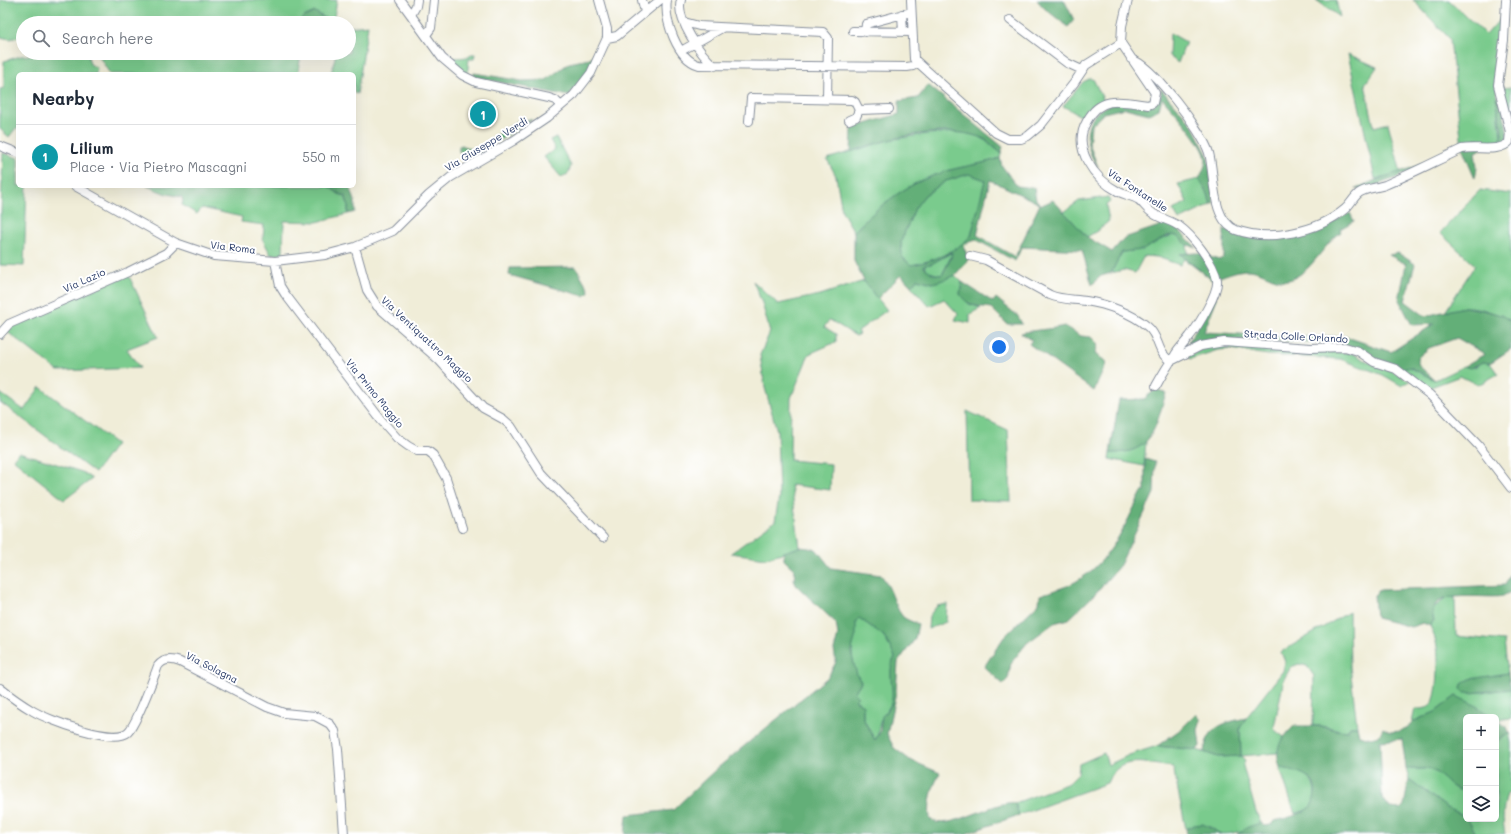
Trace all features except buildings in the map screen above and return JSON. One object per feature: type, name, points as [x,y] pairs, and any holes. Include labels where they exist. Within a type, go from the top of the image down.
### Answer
[{"type":"street","points":[[400,0],[447,64],[468,79],[549,98],[555,100],[561,106]]},
{"type":"street","points":[[411,15],[414,12],[416,0]]},
{"type":"street","points":[[426,35],[431,28],[434,0]]},
{"type":"street","points":[[599,0],[607,29],[607,38],[617,36],[660,0]]},
{"type":"street","points":[[642,0],[644,14]]},
{"type":"street","points":[[667,0],[666,10],[668,23],[681,51],[694,64],[715,66],[907,67],[913,66],[917,63]]},
{"type":"street","points":[[681,0],[680,9],[684,22],[707,60],[715,66]]},
{"type":"street","points":[[908,32],[911,0]]},
{"type":"street","points":[[902,14],[914,59],[917,63],[996,133],[1002,137],[1014,139],[1028,136],[1034,132],[1074,83],[1082,70],[1091,61],[1121,44],[1120,36],[1128,0]]},
{"type":"street","points":[[1131,59],[1137,61],[1159,82],[1191,120],[1204,142],[1209,153],[1219,211],[1229,226],[1254,235],[1308,230],[1347,208],[1359,193],[1386,184],[1462,149],[1472,147],[1501,148],[1509,142],[1510,132],[1498,85],[1504,40],[1506,0]]},
{"type":"street","points":[[866,32],[866,24],[911,12]]},
{"type":"street","points":[[1010,20],[1057,56],[1082,70]]},
{"type":"street","points":[[684,22],[699,26],[724,28],[823,32],[828,38],[827,99]]},
{"type":"street","points":[[681,51],[724,28]]},
{"type":"street","points":[[853,31],[908,32]]},
{"type":"street","name":"Via Giuseppe Verdi","points":[[355,247],[393,231],[429,195],[450,177],[513,141],[561,106],[583,85],[598,60],[607,38]]},
{"type":"street","name":"Via Fontanelle","points":[[1121,44],[1155,93],[1155,98],[1153,103],[1148,105],[1115,101],[1099,106],[1086,121],[1080,138],[1085,158],[1102,180],[1119,192],[1139,200],[1153,214],[1180,226],[1201,249],[1217,279],[1216,289],[1207,308],[1191,336],[1156,386]]},
{"type":"street","points":[[749,121],[749,100],[751,98],[852,100],[855,102],[859,110],[856,117],[849,120]]},
{"type":"street","points":[[859,110],[889,109]]},
{"type":"street","points":[[0,146],[16,153]]},
{"type":"street","name":"Via Roma","points":[[80,188],[176,243],[196,251],[220,257],[275,261],[325,255],[355,247]]},
{"type":"street","name":"Via Lazio","points":[[0,334],[9,324],[126,273],[166,253],[176,243]]},
{"type":"street","name":"Via Ventiquattro Maggio","points":[[355,247],[367,290],[377,306],[438,360],[482,408],[507,422],[546,477],[603,538]]},
{"type":"street","points":[[970,256],[986,260],[1057,298],[1093,302],[1127,315],[1148,327],[1164,357],[1172,362]]},
{"type":"street","name":"Via Primo Maggio","points":[[275,261],[280,286],[285,294],[381,420],[408,446],[417,451],[428,451],[436,459],[446,478],[462,528]]},
{"type":"street","name":"Strada Colle Orlando","points":[[1172,362],[1201,346],[1224,342],[1311,348],[1345,346],[1358,351],[1374,362],[1396,369],[1430,395],[1478,445],[1511,488]]},
{"type":"street","name":"Via Solagna","points":[[0,688],[34,712],[49,718],[105,736],[121,736],[131,729],[158,666],[163,661],[171,660],[180,662],[267,707],[284,713],[323,719],[333,728],[337,739],[344,816],[344,834]]},
{"type":"green space","points":[[0,0],[337,0],[334,16],[322,16],[315,12],[306,16],[16,16],[16,38],[10,39],[0,37]]},
{"type":"green space","points":[[1037,0],[1064,0],[1074,20],[1068,27],[1044,8]]},
{"type":"green space","points":[[1316,0],[1336,0],[1340,17]]},
{"type":"green space","points":[[1413,0],[1449,0],[1486,35],[1500,19],[1495,76],[1502,148],[1462,147],[1450,39]]},
{"type":"green space","points":[[315,12],[321,16],[306,16]]},
{"type":"green space","points":[[368,25],[357,94],[356,72],[331,72],[334,60],[356,60],[356,26]]},
{"type":"green space","points":[[1170,33],[1186,42],[1178,63],[1169,56]]},
{"type":"green space","points":[[596,52],[598,55],[593,65],[569,96],[473,77],[474,73],[522,81],[546,80],[569,63],[589,59]]},
{"type":"green space","points":[[471,54],[475,54],[474,59],[469,59],[467,76],[455,66],[455,58],[469,57]]},
{"type":"green space","points":[[1348,54],[1377,67],[1365,84],[1374,127],[1388,123],[1401,173],[1375,179]]},
{"type":"green space","points":[[16,57],[16,60],[89,60],[90,64],[97,68],[96,72],[16,72],[16,128],[9,137],[0,129],[0,89],[4,88],[4,61]]},
{"type":"green space","points":[[101,60],[300,60],[298,72],[109,72]]},
{"type":"green space","points":[[1093,79],[1104,101],[1092,108],[1084,118],[1063,106],[1083,82]]},
{"type":"green space","points":[[928,85],[1003,147],[1001,153],[982,138],[965,133],[949,132],[897,138],[851,152],[852,128],[899,114],[899,101],[918,98]]},
{"type":"green space","points":[[1511,87],[1511,113],[1502,88]]},
{"type":"green space","points":[[1161,89],[1191,123],[1208,156],[1214,203],[1211,205],[1208,194],[1199,179],[1206,161],[1205,155],[1186,125],[1162,98],[1159,109],[1149,114],[1125,108],[1104,113],[1091,126],[1089,144],[1098,167],[1092,158],[1087,138],[1091,120],[1096,113],[1105,107],[1116,103],[1125,102],[1153,105],[1161,96]]},
{"type":"green space","points":[[1496,97],[1500,98],[1511,145],[1502,148],[1501,126]]},
{"type":"green space","points":[[519,120],[532,120],[474,156],[459,152],[459,146],[462,145],[472,150],[477,149]]},
{"type":"green space","points":[[961,132],[981,137],[1001,153],[1000,158],[948,171],[916,183],[893,197],[873,213],[854,232],[842,211],[836,176],[827,159],[888,140],[927,134]]},
{"type":"green space","points":[[556,137],[571,166],[568,174],[561,177],[544,157],[555,149],[550,140]]},
{"type":"green space","points":[[1475,139],[1480,139],[1489,145],[1475,152],[1477,168],[1475,178],[1462,147]]},
{"type":"green space","points":[[3,153],[16,157],[16,188],[27,188],[24,266],[0,265]]},
{"type":"green space","points":[[1000,158],[1002,166],[1017,186],[1034,188],[1036,200],[1042,205],[1053,200],[1087,237],[1112,252],[1124,238],[1168,223],[1176,227],[1196,247],[1187,245],[1179,237],[1173,235],[1167,236],[1143,250],[1122,252],[1111,273],[1101,276],[1092,285],[1082,250],[1022,247],[1015,261],[975,239],[964,245],[968,260],[955,275],[933,283],[917,279],[911,286],[901,275],[877,299],[864,281],[854,261],[854,232],[873,213],[893,197],[916,183],[948,171]],"holes":[[[969,174],[985,180],[971,236],[959,246],[944,255],[919,264],[911,265],[902,257],[901,241],[915,208],[925,195],[946,181]],[[990,180],[1040,204],[1015,257],[977,235]],[[952,252],[951,258],[942,275],[933,274],[924,267],[924,265],[931,264]]]},
{"type":"green space","points":[[1430,161],[1396,178],[1362,190],[1356,189],[1373,181]]},
{"type":"green space","points":[[969,174],[986,180],[971,236],[959,246],[944,255],[919,264],[911,265],[902,257],[901,241],[915,208],[925,195],[946,181]]},
{"type":"green space","points":[[1199,179],[1208,194],[1211,205],[1179,220],[1173,210],[1187,202],[1178,184]]},
{"type":"green space","points":[[152,188],[331,188],[345,196],[348,204],[348,214],[317,222],[284,221],[283,254],[271,255],[263,240],[264,225],[241,222],[242,217],[202,208],[197,214],[182,205],[182,197],[164,193]]},
{"type":"green space","points":[[331,188],[351,188],[355,201],[355,212],[348,214],[348,204],[345,196]]},
{"type":"green space","points":[[1480,190],[1511,194],[1511,321],[1494,313],[1470,307],[1445,312],[1475,265],[1440,233]]},
{"type":"green space","points":[[1108,197],[1110,202],[1106,205],[1109,221],[1087,237],[1064,212],[1079,201]]},
{"type":"green space","points":[[1350,213],[1354,221],[1340,229],[1341,232],[1328,244],[1312,263],[1300,275],[1292,279],[1275,279],[1259,272],[1243,270],[1212,280],[1180,254],[1197,253],[1220,260],[1224,257],[1224,229],[1258,237],[1314,232]]},
{"type":"green space","points":[[1173,235],[1179,237],[1187,245],[1188,253],[1181,254],[1212,280],[1184,259],[1180,265],[1157,257],[1144,256],[1135,273],[1124,270],[1111,273],[1122,252],[1131,251]]},
{"type":"green space","points":[[953,252],[942,275],[931,272],[924,265],[931,264]]},
{"type":"green space","points":[[1398,253],[1415,264],[1405,301],[1425,316],[1464,307],[1501,315],[1511,321],[1511,349],[1490,363],[1483,362],[1470,368],[1464,366],[1485,354],[1457,338],[1429,348],[1417,358],[1419,366],[1435,380],[1410,367],[1401,370],[1336,343],[1211,339],[1189,345],[1189,341],[1215,297],[1217,298],[1204,332],[1292,337],[1344,336],[1391,352],[1434,324],[1412,325],[1399,300],[1406,264],[1389,255]]},
{"type":"green space","points":[[576,267],[589,290],[588,294],[584,296],[509,275],[510,268]]},
{"type":"green space","points":[[128,274],[158,337],[127,349],[140,368],[58,371],[6,331],[12,325]]},
{"type":"green space","points":[[955,275],[962,282],[960,294],[969,304],[981,308],[970,314],[970,323],[955,320],[958,314],[944,299],[929,306],[911,286],[917,279],[933,283]]},
{"type":"green space","points":[[753,281],[778,304],[820,295],[864,281],[887,310],[858,331],[860,334],[856,336],[830,320],[824,327],[836,334],[836,342],[809,354],[791,398],[790,460],[831,464],[830,490],[791,485],[800,547],[766,558],[731,553],[775,521],[779,497],[777,431],[765,388],[760,355],[770,332],[762,303]]},
{"type":"green space","points":[[962,282],[993,302],[996,298],[1018,316],[1022,324],[1007,324],[991,308],[970,304],[960,294]]},
{"type":"green space","points":[[1064,326],[1081,336],[1091,337],[1098,344],[1095,354],[1107,362],[1094,391],[1029,344],[1032,340],[1021,333]]},
{"type":"green space","points":[[1232,345],[1352,353],[1376,366],[1391,370],[1410,381],[1402,386],[1383,375],[1340,359],[1268,355],[1231,349],[1218,350],[1190,359],[1188,357],[1189,355],[1211,346]]},
{"type":"green space","points":[[1483,362],[1490,363],[1498,374],[1478,385],[1460,376],[1426,389],[1401,370],[1409,367],[1435,380],[1464,366],[1474,367]]},
{"type":"green space","points":[[40,387],[116,444],[95,473],[0,402],[0,393],[24,410]]},
{"type":"green space","points":[[1156,389],[1166,393],[1155,428],[1150,436],[1144,444],[1135,449],[1124,452],[1110,453],[1119,400],[1144,399]]},
{"type":"green space","points":[[967,411],[1008,430],[1011,501],[969,500]]},
{"type":"green space","points":[[1146,441],[1144,466],[1109,459],[1110,453],[1130,451],[1139,447]]},
{"type":"green space","points":[[19,452],[82,472],[92,479],[64,500],[13,459]]},
{"type":"green space","points":[[1145,459],[1155,462],[1154,493],[1120,565],[1094,595],[1069,619],[1054,623],[1027,643],[1011,663],[1008,679],[1003,684],[984,667],[1004,637],[1039,603],[1040,595],[1075,582],[1087,574],[1107,554],[1122,530],[1142,492],[1145,492]]},
{"type":"green space","points":[[800,547],[816,549],[831,568],[881,575],[885,580],[897,608],[903,617],[918,624],[915,639],[898,662],[896,692],[887,734],[894,748],[910,760],[940,773],[931,795],[930,819],[937,822],[947,822],[1006,803],[1015,803],[1019,815],[965,834],[625,834],[627,815],[673,810],[715,770],[828,677],[836,662],[834,650],[838,635],[836,623],[796,585],[794,579],[795,570],[784,560],[784,552]],"holes":[[[859,618],[884,636],[895,657],[891,672],[892,696],[888,710],[882,716],[880,732],[875,740],[863,719],[863,705],[855,700],[858,697],[854,693],[861,682],[857,675],[851,652],[856,635],[856,621]]]},
{"type":"green space","points":[[1511,574],[1511,592],[1503,596],[1458,597],[1438,602],[1433,609],[1434,620],[1430,626],[1423,623],[1411,627],[1376,618],[1374,595],[1380,590],[1505,585]]},
{"type":"green space","points":[[1448,597],[1455,597],[1456,636],[1504,641],[1508,673],[1465,681],[1470,693],[1511,689],[1511,718],[1499,720],[1499,714],[1489,714],[1456,696],[1435,712],[1412,722],[1415,709],[1425,708],[1430,706],[1433,702],[1437,687],[1438,652],[1430,626],[1434,620],[1431,614],[1433,608]]},
{"type":"green space","points":[[947,604],[946,622],[928,629],[929,616],[937,606]]},
{"type":"green space","points":[[1349,612],[1350,666],[1357,726],[1351,726],[1347,731],[1322,726],[1313,726],[1314,676],[1307,666],[1299,664],[1291,667],[1284,679],[1274,727],[1276,731],[1284,737],[1277,753],[1241,756],[1240,728],[1246,718],[1283,671],[1285,662],[1281,652]]},
{"type":"green space","points":[[859,618],[884,636],[895,657],[891,672],[893,697],[891,704],[880,723],[875,741],[863,718],[863,705],[855,700],[854,693],[861,682],[856,674],[852,659],[856,621]]},
{"type":"green space","points":[[1508,673],[1511,689],[1464,693],[1461,689],[1462,684],[1470,679]]},
{"type":"green space","points":[[1456,696],[1475,705],[1488,714],[1463,714],[1463,789],[1459,790],[1455,788],[1431,770],[1406,768],[1402,739],[1380,741],[1382,797],[1390,808],[1401,809],[1404,805],[1409,779],[1447,808],[1461,814],[1463,816],[1463,822],[1470,822],[1476,834],[1237,834],[1248,827],[1261,823],[1265,826],[1271,825],[1274,821],[1301,813],[1312,804],[1315,794],[1313,782],[1298,772],[1280,768],[1278,761],[1278,749],[1282,740],[1294,726],[1320,726],[1347,731],[1351,726],[1357,726],[1359,735],[1371,738],[1379,736],[1383,728],[1390,732],[1400,731],[1408,727],[1412,722],[1435,712]]},
{"type":"green space","points":[[1196,714],[1201,720],[1198,730],[1200,746],[1197,750],[1157,746],[1181,729]]},
{"type":"green space","points":[[1246,718],[1240,728],[1241,756],[1218,757],[1204,752],[1209,736],[1213,731],[1224,724]]},
{"type":"green space","points":[[1499,722],[1507,727],[1509,733],[1499,741]]},
{"type":"green space","points":[[1509,733],[1511,743],[1511,792],[1507,794],[1504,809],[1503,824],[1505,834],[1476,834],[1469,822],[1499,822],[1499,741]]},
{"type":"green space","points":[[1157,746],[1197,750],[1218,757],[1241,756],[1245,760],[1243,766],[1256,812],[1261,823],[1248,829],[1233,833],[1221,834],[1204,825],[1186,829],[1173,767],[1154,764],[1136,763],[1119,767],[1107,783],[1019,815],[1015,803],[1069,783],[1078,774],[1079,764],[1104,753],[1108,765],[1129,755]]},
{"type":"green space","points":[[1280,768],[1300,772],[1310,779],[1313,784],[1315,799],[1313,804],[1308,809],[1295,814]]},
{"type":"green space","points":[[1406,768],[1431,770],[1455,788],[1459,790],[1463,789],[1463,816],[1447,808],[1409,779]]},
{"type":"green space","points":[[1203,824],[1221,834],[1187,834],[1186,829],[1194,825]]},
{"type":"place","name":"Lilium","points":[[483,114]]}]
